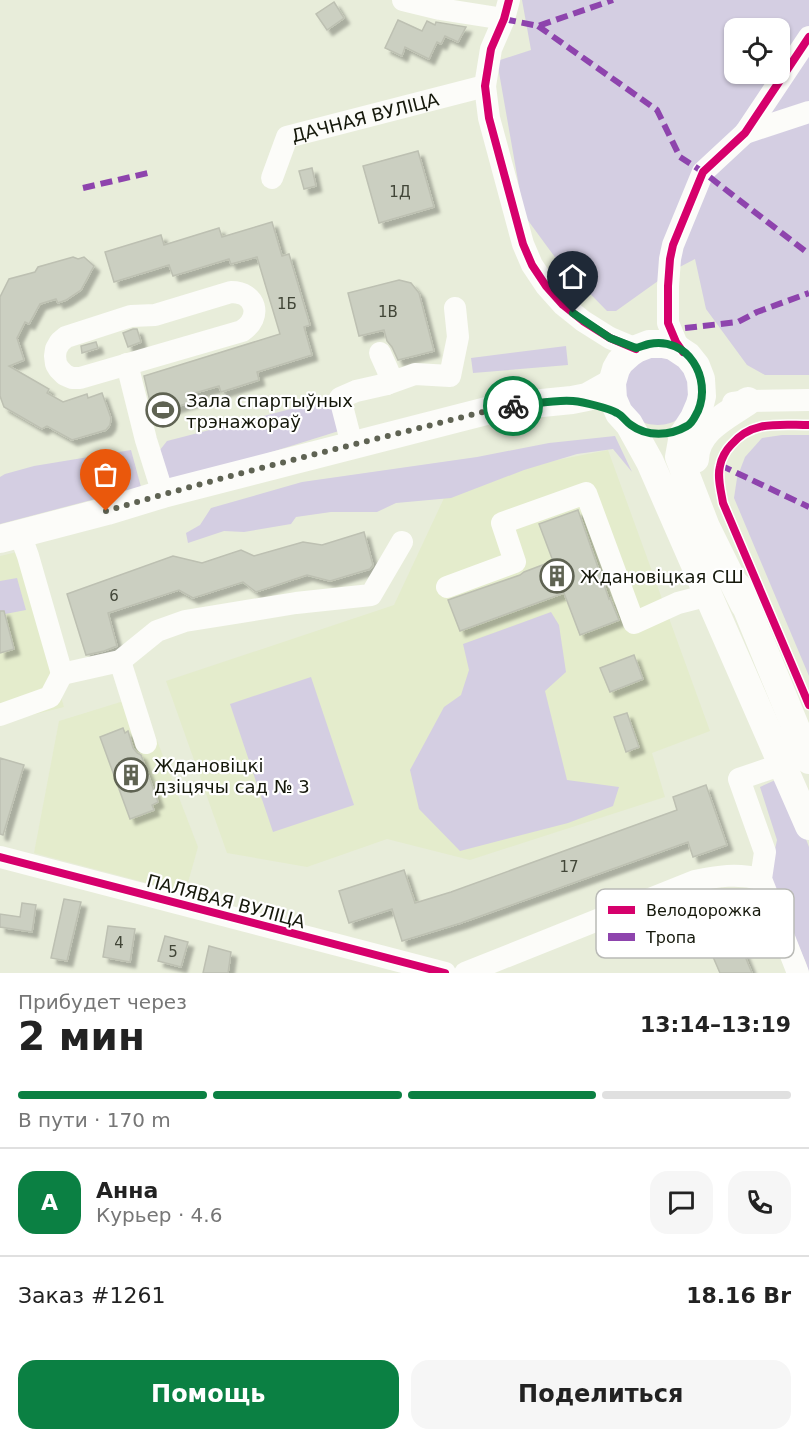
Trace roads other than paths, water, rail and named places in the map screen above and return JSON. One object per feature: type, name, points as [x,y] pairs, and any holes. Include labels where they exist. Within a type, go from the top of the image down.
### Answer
[{"type":"main road","points":[[639,349],[688,356],[696,366],[701,379],[702,396],[692,422],[683,435],[679,457],[706,527],[744,604]]},
{"type":"main road","points":[[10,536],[163,494],[502,407],[587,397],[639,349]]},
{"type":"main road","points":[[639,349],[613,399],[650,462],[709,595],[796,762]]},
{"type":"main road","points":[[572,400],[624,419],[639,430],[651,434],[663,434],[692,422]]},
{"type":"main road","points":[[748,401],[717,421],[703,435],[695,456],[698,485],[744,604],[796,762],[809,826]]},
{"type":"street","points":[[403,0],[440,9],[506,10],[491,49],[485,86],[489,118],[523,244],[532,265],[563,305],[583,321],[639,349],[668,286],[673,245],[703,172],[745,133],[809,37]]},
{"type":"street","name":"ДАЧНАЯ ВУЛІЦА","points":[[272,178],[287,137],[485,86]]},
{"type":"street","points":[[745,133],[809,112]]},
{"type":"street","points":[[231,292],[246,295],[251,300],[255,314],[249,326],[242,331],[127,364],[80,378],[72,378],[65,375],[56,364],[56,349],[66,337],[131,316],[155,315],[231,292]]},
{"type":"street","points":[[352,445],[340,398],[415,374],[450,376],[458,337],[454,308]]},
{"type":"street","points":[[380,353],[389,373],[387,384]]},
{"type":"street","points":[[127,364],[146,440],[163,494]]},
{"type":"street","points":[[701,379],[712,388],[748,401]]},
{"type":"street","points":[[692,422],[720,407],[748,401],[809,400]]},
{"type":"street","points":[[447,587],[515,562],[502,523],[586,493],[634,623],[678,603],[709,595]]},
{"type":"street","points":[[0,715],[50,697],[62,674],[28,556],[10,536]]},
{"type":"street","points":[[62,674],[120,661],[157,631],[185,621],[296,603],[371,595],[402,542]]},
{"type":"street","points":[[120,661],[146,743]]},
{"type":"street","points":[[765,889],[761,879],[765,852],[739,780],[796,762]]},
{"type":"street","name":"ПАЛЯВАЯ ВУЛІЦА","points":[[0,857],[445,973]]},
{"type":"street","points":[[675,889],[715,876],[745,875],[761,879]]},
{"type":"street","points":[[465,973],[596,921]]},
{"type":"street","points":[[792,958],[798,973]]},
{"type":"place","name":"Зала спартыўных трэнажораў","points":[[163,410]]},
{"type":"place","name":"Ждановіцкая СШ","points":[[557,576]]},
{"type":"place","name":"Ждановіцкі дзіцячы сад № 3","points":[[131,775]]}]
